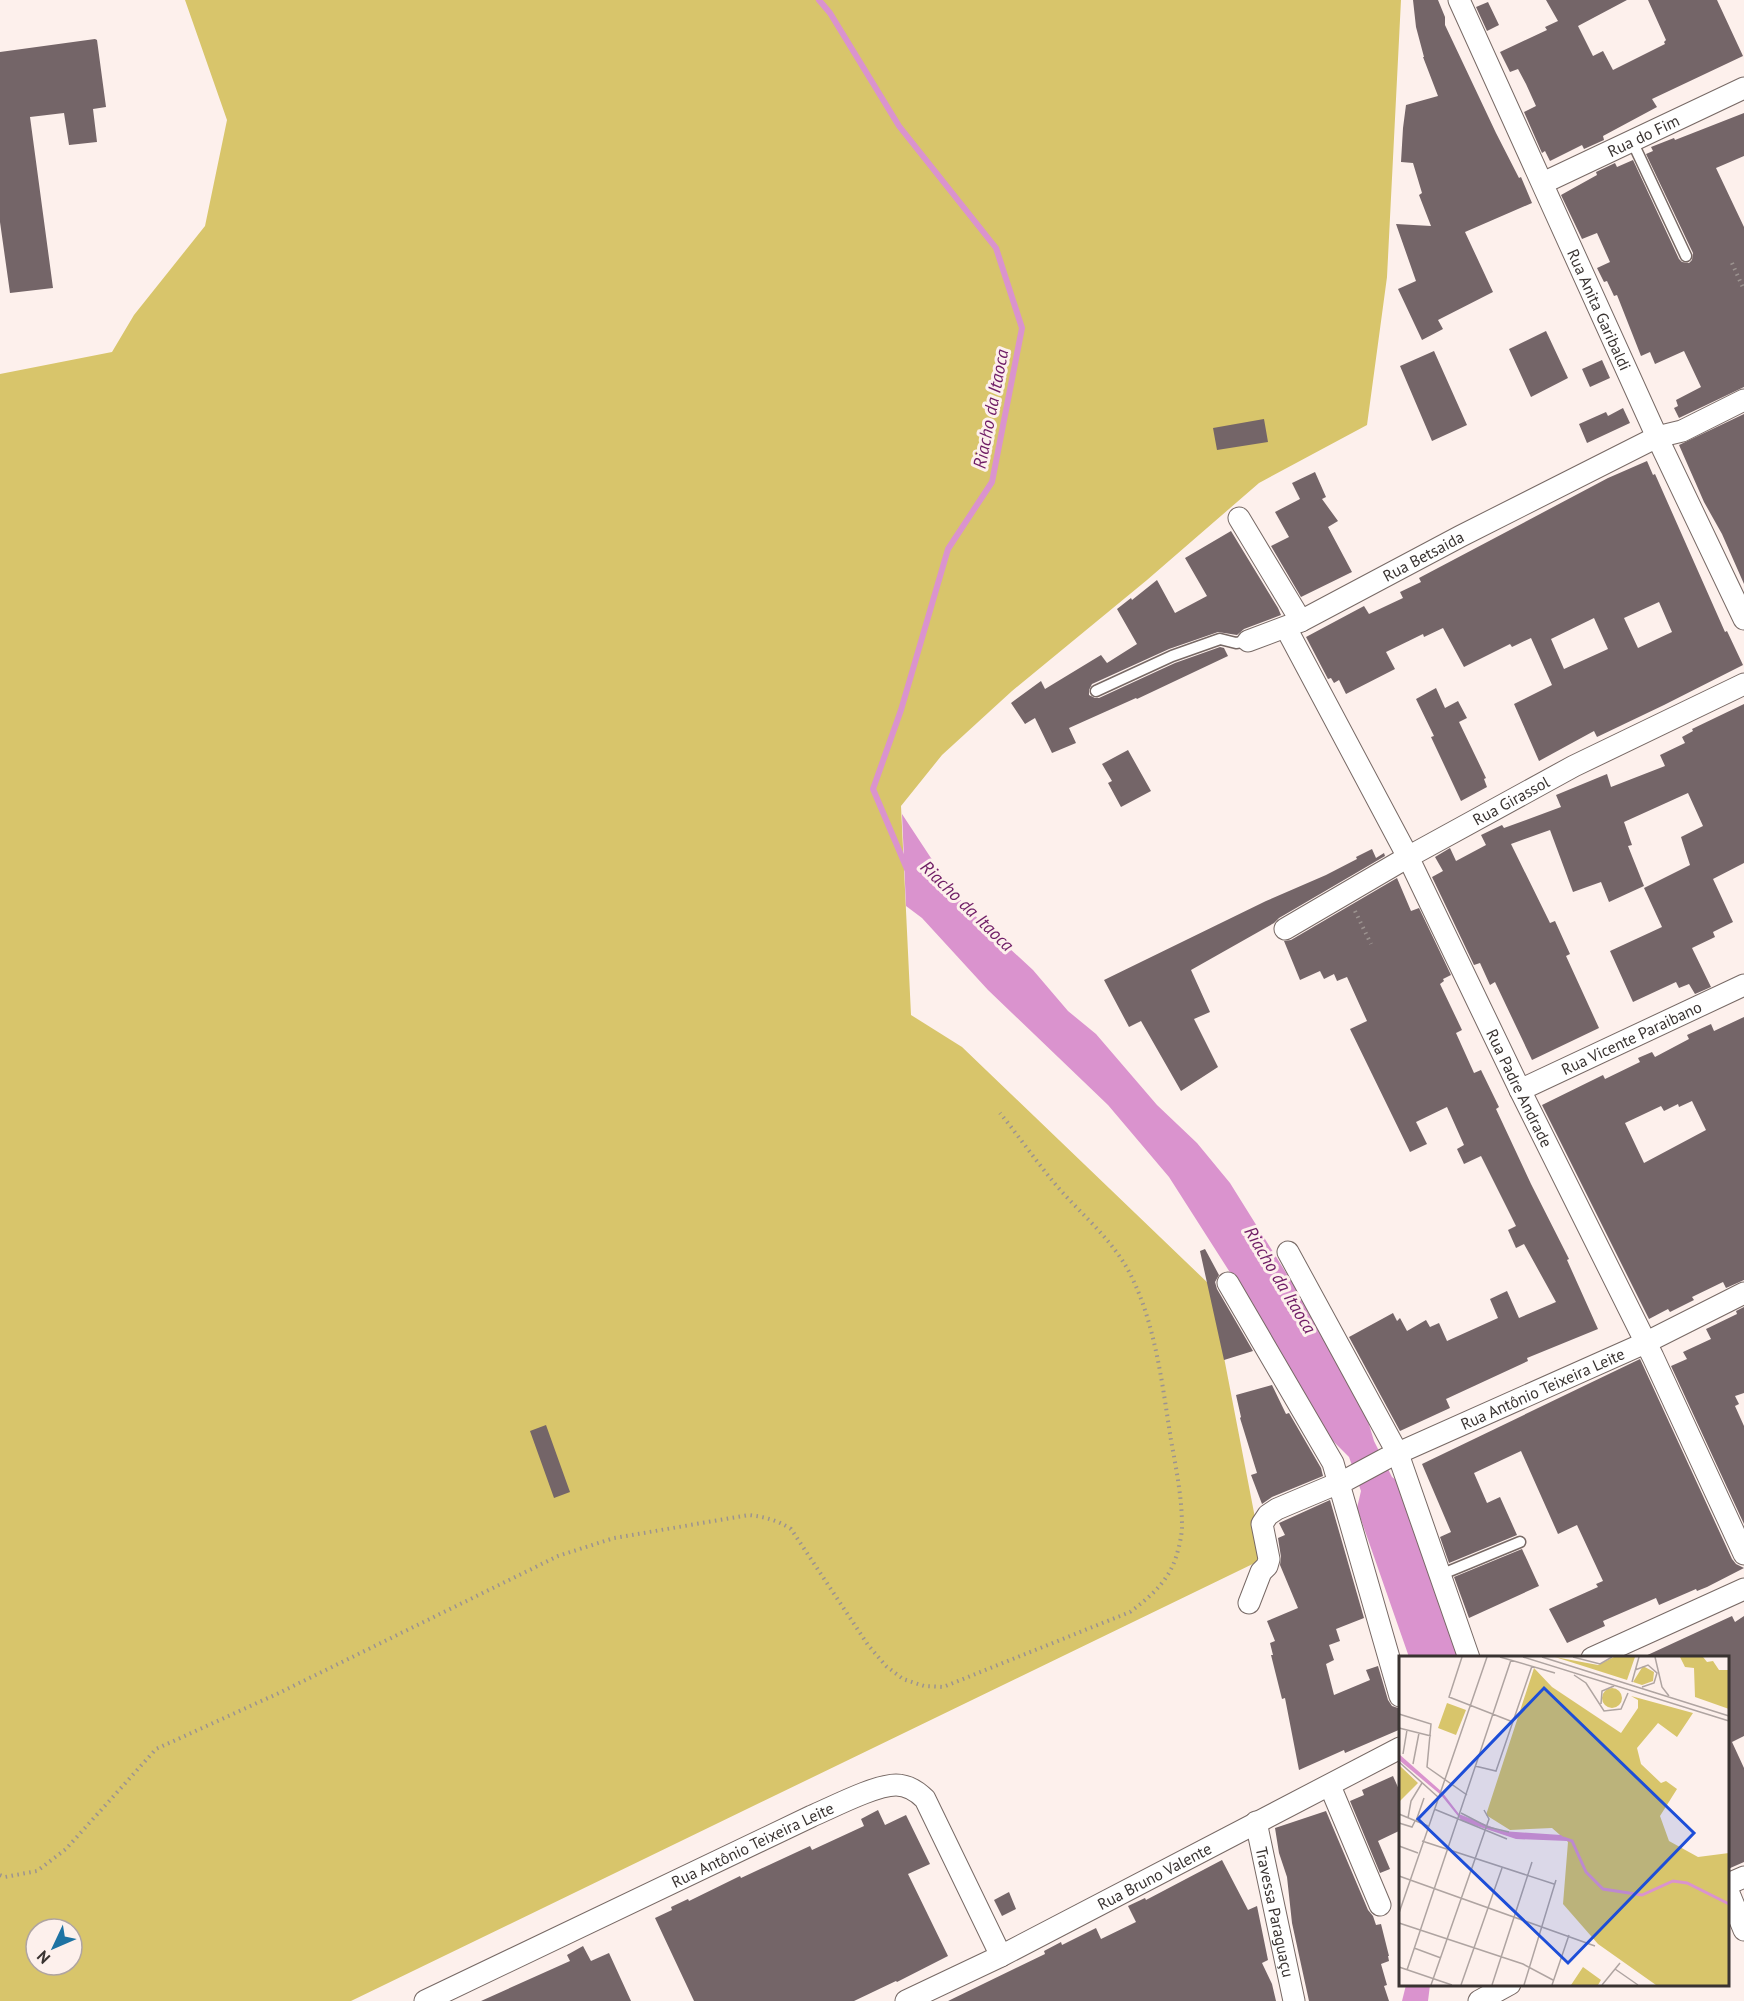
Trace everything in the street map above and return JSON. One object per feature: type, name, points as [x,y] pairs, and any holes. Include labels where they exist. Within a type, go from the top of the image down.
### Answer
[{"type":"street","name":"Rua Anita Garibaldi","points":[[1459,0],[1657,437],[1744,619]]},
{"type":"street","name":"Rua do Fim","points":[[1543,183],[1744,88]]},
{"type":"street","name":"Rua Betsaida","points":[[1248,641],[1294,624],[1657,437],[1683,431],[1744,400]]},
{"type":"street","name":"Rua Padre Andrade","points":[[1239,518],[1294,624],[1645,1342],[1744,1554]]},
{"type":"street","name":"Rua Girassol","points":[[1285,929],[1408,857],[1574,766],[1744,684]]},
{"type":"street","name":"Rua Vicente Paraibano","points":[[1520,1090],[1744,985]]},
{"type":"street","points":[[1288,1252],[1393,1456],[1440,1575],[1467,1656]]},
{"type":"street","points":[[1228,1283],[1344,1480],[1399,1688]]},
{"type":"street","name":"Rua Antônio Teixeira Leite","points":[[1249,1603],[1261,1572],[1267,1566],[1269,1559],[1262,1524],[1277,1509],[1645,1342],[1744,1293]]},
{"type":"street","points":[[1596,1656],[1744,1589]]},
{"type":"street","name":"Rua Bruno Valente","points":[[906,2001],[1000,1956],[1399,1749]]},
{"type":"street","name":"Rua Antônio Teixeira Leite","points":[[425,2001],[448,1996],[812,1816],[865,1793],[895,1785],[911,1788],[925,1799],[1000,1956]]},
{"type":"street","points":[[1330,1786],[1380,1905]]},
{"type":"street","name":"Travessa Paraguaçu","points":[[1256,1822],[1294,2001]]},
{"type":"street","points":[[1729,1884],[1744,1877]]},
{"type":"street","points":[[1729,1893],[1744,1930]]},
{"type":"street","points":[[1479,2001],[1506,1986]]},
{"type":"lane","points":[[1632,141],[1686,256]]},
{"type":"lane","name":"Rua Betsaida","points":[[1096,691],[1172,656],[1220,639],[1236,643],[1248,641]]},
{"type":"lane","points":[[1440,1575],[1520,1542]]},
{"type":"path","points":[[1732,263],[1744,290]]},
{"type":"path","points":[[1345,895],[1371,944]]},
{"type":"path","points":[[0,1875],[5,1877],[37,1871],[66,1849],[156,1749],[279,1693],[558,1556],[614,1538],[749,1515],[779,1522],[791,1529],[867,1645],[886,1666],[903,1679],[924,1686],[943,1687],[1130,1612],[1144,1602],[1156,1592],[1167,1576],[1176,1557],[1182,1527],[1177,1474],[1168,1419],[1146,1313],[1126,1268],[1113,1248],[1060,1189],[1000,1113]]},
{"type":"shaded area","points":[[185,0],[1401,0],[1387,277],[1367,425],[1259,483],[1147,580],[1012,691],[942,755],[901,806],[911,1015],[962,1047],[1210,1285],[1263,1559],[351,2001],[0,2001],[0,374],[112,352],[134,315],[205,226],[227,120]]},
{"type":"water","points":[[902,814],[954,893],[981,922],[1033,970],[1068,1011],[1096,1034],[1157,1105],[1197,1143],[1230,1183],[1358,1388],[1374,1441],[1392,1477],[1406,1487],[1459,1656],[1409,1656],[1357,1508],[1361,1491],[1349,1457],[1327,1435],[1270,1335],[1169,1177],[1108,1105],[988,990],[922,918],[906,906]]},
{"type":"water","points":[[1406,1986],[1430,1986],[1428,2001],[1402,2001]]},
{"type":"building","points":[[1413,0],[1438,0],[1445,17],[1445,25],[1532,203],[1465,232],[1493,292],[1438,320],[1443,329],[1422,340],[1398,289],[1416,281],[1396,224],[1431,226],[1419,195],[1422,193],[1413,163],[1401,162],[1406,105],[1438,96],[1423,57]]},
{"type":"building","points":[[1546,0],[1627,0],[1578,26],[1593,56],[1603,51],[1613,70],[1665,44],[1666,40],[1648,0],[1717,0],[1743,56],[1652,99],[1657,107],[1603,136],[1604,140],[1584,149],[1582,145],[1550,161],[1545,151],[1542,153],[1524,112],[1536,106],[1526,84],[1518,69],[1510,72],[1500,52],[1547,30],[1545,27],[1558,21]]},
{"type":"building","points":[[1488,2],[1499,25],[1487,31],[1476,7]]},
{"type":"building","points":[[97,40],[106,107],[93,109],[97,142],[69,145],[64,113],[30,117],[53,288],[10,293],[0,222],[0,52]]},
{"type":"building","points":[[1744,113],[1744,156],[1716,168],[1744,227],[1744,387],[1679,418],[1674,408],[1678,406],[1676,400],[1701,387],[1684,351],[1655,364],[1650,352],[1641,356],[1617,295],[1614,296],[1607,281],[1604,282],[1597,268],[1610,262],[1597,233],[1582,239],[1561,195],[1597,175],[1596,172],[1615,163],[1617,167],[1633,160],[1679,259],[1689,263],[1693,253],[1646,154],[1653,151],[1651,147]]},
{"type":"building","points":[[1546,331],[1568,378],[1531,397],[1509,349]]},
{"type":"building","points":[[1434,351],[1467,425],[1432,441],[1400,366]]},
{"type":"building","points":[[1602,360],[1610,378],[1590,387],[1582,369]]},
{"type":"building","points":[[1623,408],[1630,423],[1587,443],[1579,424],[1606,412],[1608,416]]},
{"type":"building","points":[[1744,414],[1744,584],[1679,445]]},
{"type":"building","points":[[1264,419],[1268,442],[1217,450],[1213,428]]},
{"type":"building","points":[[1647,461],[1653,475],[1655,474],[1725,632],[1727,631],[1743,665],[1597,737],[1594,731],[1539,761],[1514,704],[1552,685],[1531,638],[1512,647],[1510,644],[1464,667],[1443,628],[1424,637],[1423,634],[1386,652],[1395,669],[1346,694],[1339,680],[1334,683],[1331,678],[1328,679],[1306,637],[1364,606],[1369,614],[1403,598],[1400,592],[1421,582],[1419,578],[1608,478]],"holes":[[[1659,602],[1672,632],[1638,648],[1624,618]],[[1594,618],[1608,649],[1564,669],[1551,639]]]},
{"type":"building","points":[[1315,472],[1326,497],[1322,499],[1338,521],[1328,527],[1352,572],[1301,597],[1271,546],[1289,537],[1275,512],[1300,499],[1292,483]]},
{"type":"building","points":[[1231,531],[1281,615],[1244,629],[1237,635],[1218,632],[1169,649],[1092,684],[1089,695],[1099,698],[1175,663],[1220,647],[1224,648],[1228,656],[1069,728],[1076,743],[1052,753],[1035,718],[1025,724],[1011,703],[1041,681],[1045,689],[1101,655],[1107,663],[1137,644],[1117,609],[1157,580],[1175,613],[1207,596],[1185,558]]},
{"type":"building","points":[[1436,688],[1445,708],[1458,701],[1467,718],[1459,722],[1486,778],[1484,779],[1487,787],[1461,801],[1416,699]]},
{"type":"building","points":[[1744,704],[1744,863],[1713,879],[1733,922],[1713,932],[1715,937],[1692,948],[1711,987],[1695,994],[1689,984],[1679,988],[1676,982],[1633,1002],[1610,951],[1662,927],[1644,888],[1690,865],[1681,837],[1703,826],[1688,793],[1624,822],[1632,845],[1628,846],[1644,886],[1609,902],[1601,882],[1573,892],[1550,830],[1511,844],[1550,923],[1555,921],[1570,954],[1566,956],[1599,1028],[1532,1060],[1495,982],[1490,985],[1480,963],[1474,965],[1432,877],[1443,871],[1435,857],[1450,848],[1456,861],[1486,845],[1481,835],[1502,825],[1504,828],[1561,807],[1556,795],[1607,774],[1611,787],[1665,766],[1660,755],[1685,743],[1682,737],[1693,731],[1692,729]]},
{"type":"building","points":[[1128,750],[1151,791],[1121,807],[1108,783],[1112,781],[1102,764]]},
{"type":"building","points":[[1372,849],[1376,858],[1384,853],[1385,856],[1191,970],[1210,1012],[1194,1019],[1218,1067],[1181,1091],[1141,1021],[1129,1027],[1104,980],[1266,901],[1326,875]]},
{"type":"building","points":[[1397,878],[1411,911],[1419,908],[1451,975],[1443,979],[1444,981],[1440,984],[1462,1030],[1456,1033],[1474,1073],[1481,1070],[1499,1107],[1496,1109],[1569,1259],[1567,1260],[1598,1329],[1527,1358],[1528,1361],[1446,1399],[1450,1408],[1400,1431],[1349,1337],[1393,1313],[1397,1321],[1400,1318],[1407,1331],[1426,1320],[1430,1327],[1439,1323],[1447,1341],[1498,1318],[1490,1299],[1507,1291],[1519,1318],[1556,1302],[1524,1244],[1516,1248],[1508,1230],[1516,1226],[1481,1156],[1464,1164],[1457,1149],[1464,1145],[1447,1107],[1416,1122],[1427,1144],[1410,1152],[1350,1029],[1367,1021],[1347,977],[1337,981],[1334,974],[1324,979],[1320,971],[1300,980],[1284,941],[1291,940]]},
{"type":"building","points":[[1744,1017],[1744,1280],[1726,1288],[1723,1282],[1692,1297],[1694,1300],[1670,1312],[1668,1309],[1649,1319],[1542,1105],[1603,1075],[1605,1079],[1640,1062],[1638,1058],[1652,1052],[1655,1057],[1689,1039],[1687,1035],[1711,1024],[1714,1031]],"holes":[[[1692,1101],[1706,1130],[1644,1163],[1625,1123],[1661,1106],[1664,1111],[1678,1104],[1679,1107]]]},
{"type":"building","points":[[1205,1249],[1219,1275],[1215,1282],[1217,1289],[1253,1351],[1224,1360],[1200,1251]]},
{"type":"building","points":[[1744,1307],[1744,1393],[1735,1396],[1739,1404],[1735,1406],[1744,1426],[1744,1524],[1671,1366],[1687,1359],[1683,1352],[1711,1339],[1706,1329],[1737,1314],[1736,1311]]},
{"type":"building","points":[[1640,1359],[1732,1559],[1744,1568],[1707,1587],[1697,1591],[1696,1589],[1659,1605],[1656,1598],[1603,1621],[1605,1626],[1567,1643],[1549,1609],[1598,1587],[1596,1584],[1603,1581],[1577,1525],[1558,1534],[1521,1451],[1474,1473],[1487,1503],[1500,1497],[1517,1535],[1449,1563],[1440,1537],[1451,1532],[1422,1464]]},
{"type":"building","points":[[1272,1385],[1286,1414],[1289,1413],[1321,1468],[1323,1476],[1272,1497],[1262,1504],[1251,1475],[1257,1473],[1240,1418],[1236,1395]]},
{"type":"building","points":[[546,1425],[570,1492],[554,1498],[530,1431]]},
{"type":"building","points":[[1330,1500],[1364,1618],[1336,1629],[1340,1641],[1329,1645],[1334,1660],[1326,1664],[1334,1695],[1370,1680],[1366,1670],[1378,1666],[1388,1700],[1399,1710],[1399,1730],[1299,1770],[1285,1698],[1282,1699],[1271,1655],[1273,1655],[1270,1643],[1275,1641],[1267,1621],[1298,1608],[1280,1565],[1278,1538],[1285,1535],[1279,1523]]},
{"type":"building","points":[[1522,1549],[1539,1586],[1469,1618],[1454,1577]]},
{"type":"building","points":[[1732,1616],[1735,1622],[1744,1616],[1744,1736],[1732,1742],[1744,1768],[1744,1862],[1729,1869],[1729,1656],[1645,1656]]},
{"type":"building","points":[[1393,1776],[1399,1790],[1399,1831],[1378,1841],[1390,1869],[1380,1873],[1350,1801],[1364,1795],[1362,1790]]},
{"type":"building","points":[[878,1810],[885,1825],[906,1815],[930,1864],[908,1874],[948,1956],[854,2001],[694,2001],[655,1918],[672,1910],[671,1907],[688,1899],[689,1901],[740,1876],[741,1878],[810,1846],[812,1850],[864,1826],[861,1819]]},
{"type":"building","points":[[1326,1811],[1368,1910],[1376,1925],[1381,1924],[1389,1956],[1389,1961],[1381,1964],[1389,2001],[1309,2001],[1292,1923],[1287,1877],[1279,1853],[1275,1828]]},
{"type":"building","points":[[1222,1860],[1248,1910],[1257,1906],[1268,1960],[1262,1963],[1272,1984],[1276,2001],[948,2001],[1045,1954],[1044,1951],[1061,1942],[1062,1945],[1096,1928],[1101,1939],[1136,1922],[1128,1906],[1145,1898],[1146,1900]]},
{"type":"building","points":[[1009,1892],[1016,1909],[1002,1916],[994,1900]]},
{"type":"building","points":[[583,1946],[591,1961],[609,1953],[631,2001],[481,2001],[570,1961],[567,1955]]},
{"type":"waterway","name":"Riacho da Itaoca","points":[[819,0],[830,13],[899,126],[996,248],[1022,328],[992,482],[948,549],[901,710],[873,789],[907,869]]}]
